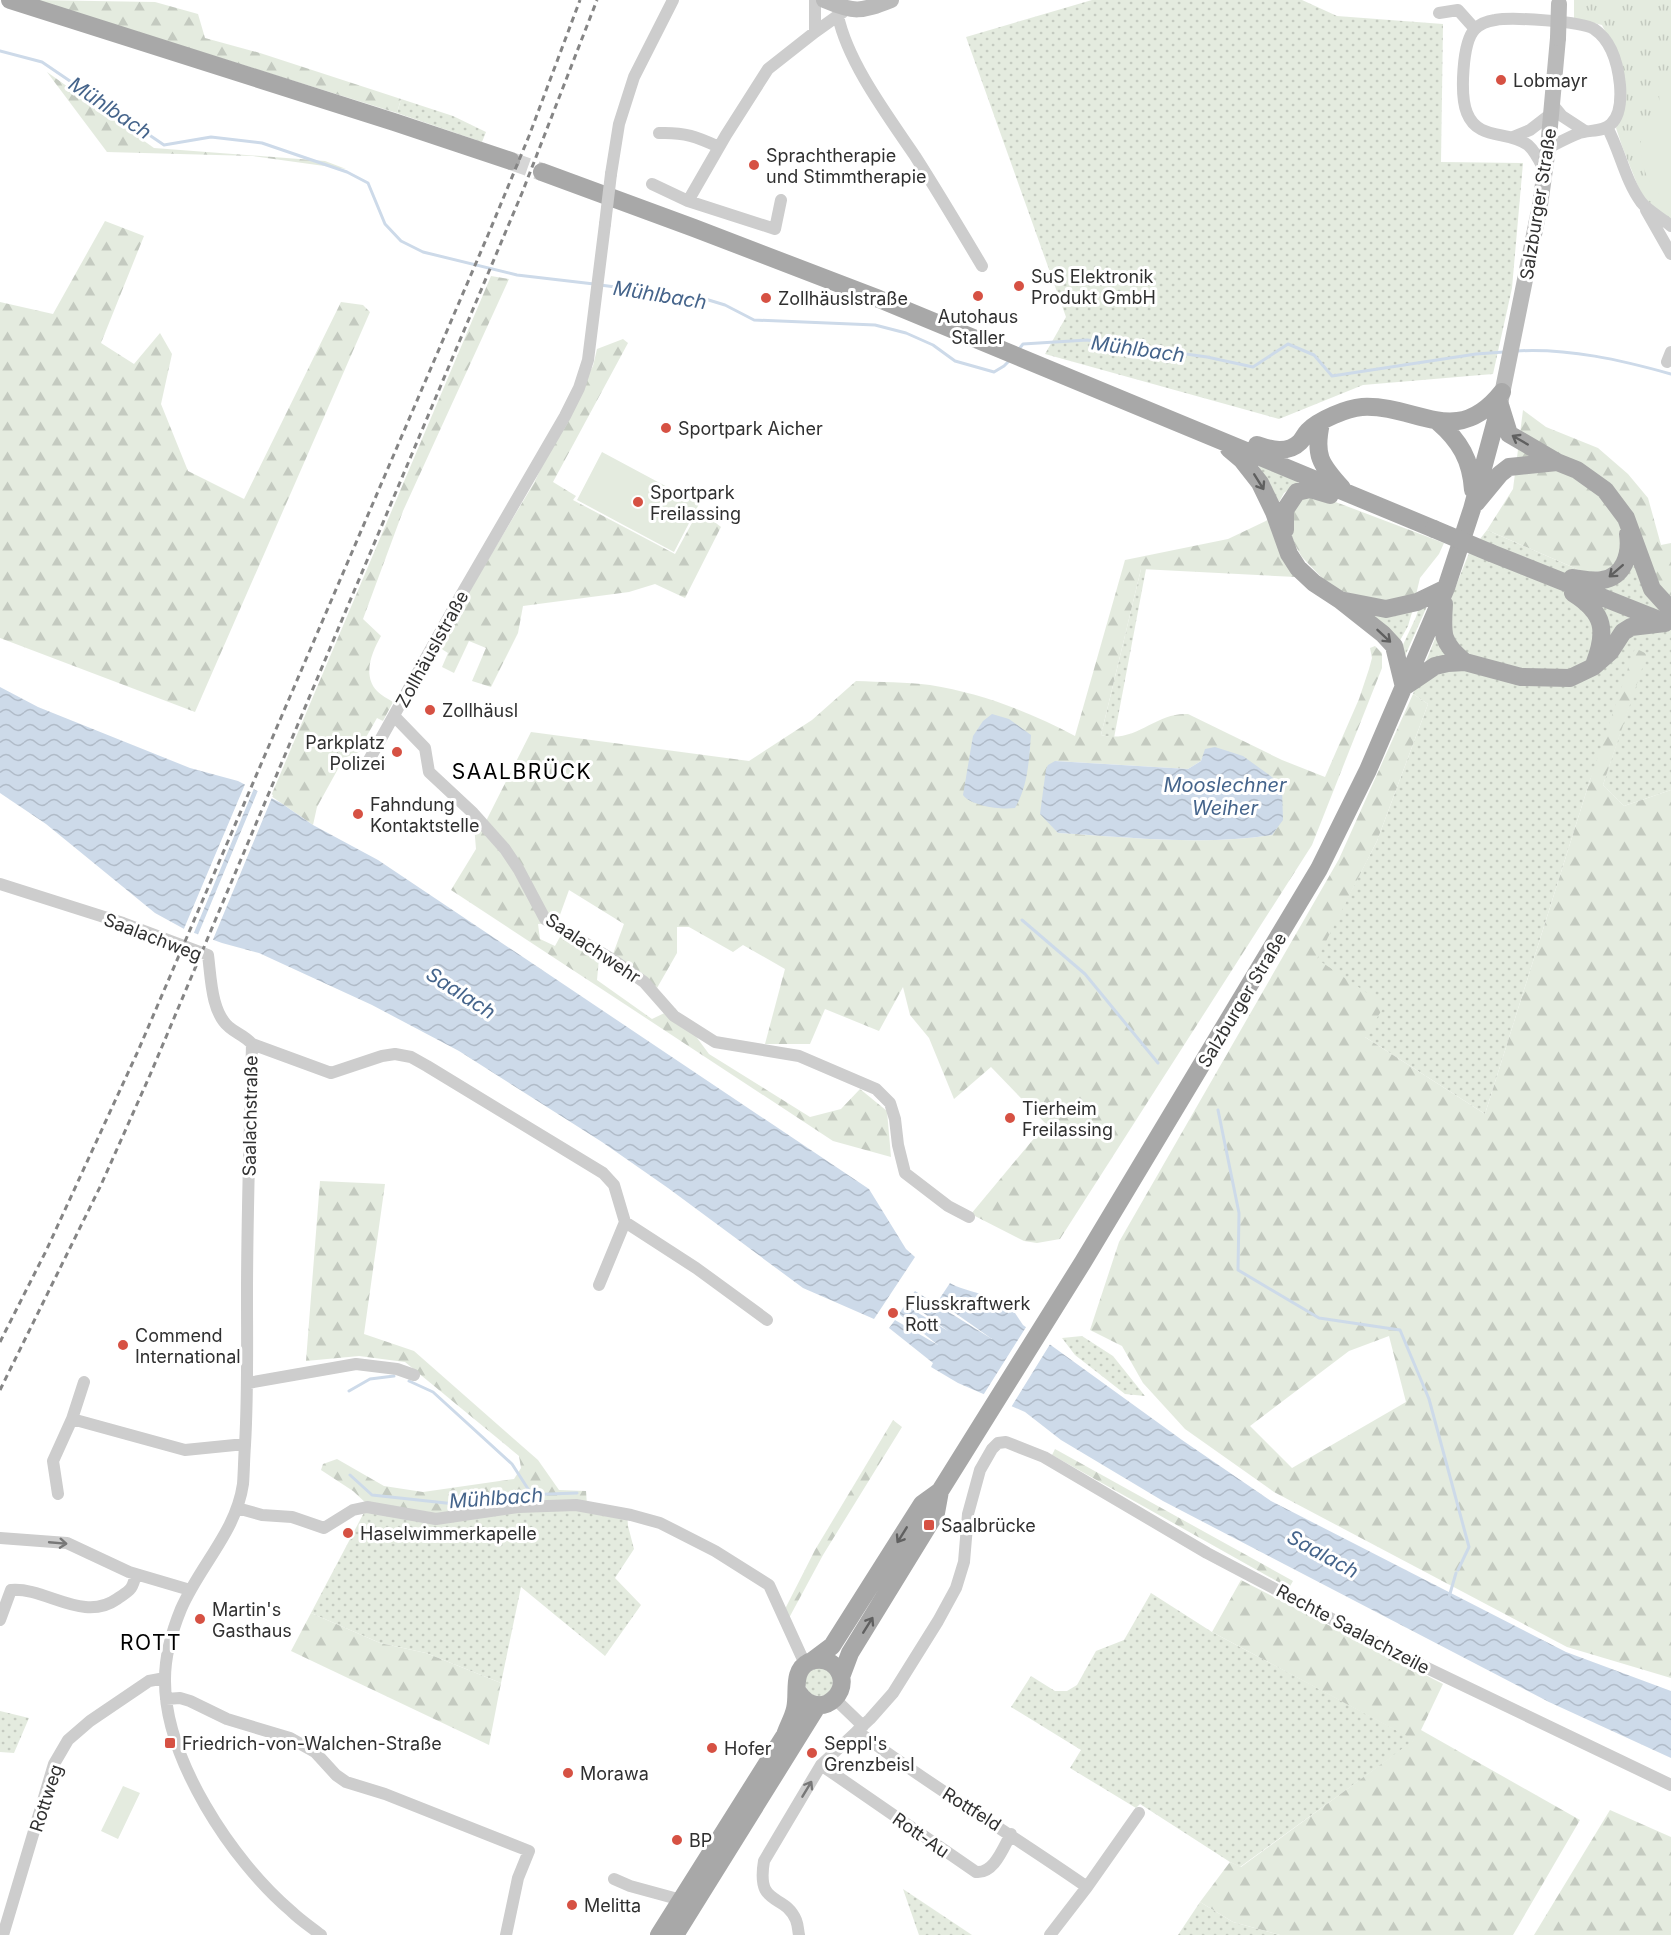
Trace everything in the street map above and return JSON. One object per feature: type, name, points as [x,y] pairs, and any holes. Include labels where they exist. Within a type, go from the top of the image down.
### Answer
[{"type":"main road","points":[[10,0],[511,161]]},
{"type":"main road","points":[[824,0],[842,13],[891,0]]},
{"type":"main road","name":"Salzburger Straße","points":[[1501,398],[1545,172],[1558,38],[1559,2]]},
{"type":"main road","points":[[542,172],[879,299],[1491,553],[1669,619]]},
{"type":"main road","points":[[1219,439],[1283,451],[1299,443],[1309,430],[1321,423],[1337,414],[1361,407],[1386,409],[1438,422],[1461,420],[1482,412],[1501,398]]},
{"type":"main road","points":[[1501,398],[1509,434],[1557,462],[1577,470],[1615,501],[1626,518],[1652,589],[1669,619]]},
{"type":"main road","points":[[1466,662],[1452,651],[1442,632],[1446,588],[1472,509],[1501,398]]},
{"type":"main road","points":[[1438,422],[1460,444],[1467,456],[1473,482],[1472,509]]},
{"type":"main road","points":[[1321,423],[1317,440],[1319,459],[1344,491]]},
{"type":"main road","points":[[1219,439],[1242,460],[1260,483],[1274,512],[1286,547],[1304,575],[1340,600],[1383,634],[1394,646],[1404,687],[1435,666],[1466,662],[1521,678],[1553,680],[1570,678],[1593,667],[1610,652],[1623,632],[1631,627],[1669,619]]},
{"type":"main road","points":[[1472,509],[1500,474],[1509,467],[1557,462]]},
{"type":"main road","points":[[1286,547],[1285,510],[1291,498],[1301,490],[1317,490],[1357,506],[1390,511]]},
{"type":"main road","points":[[1538,571],[1591,581],[1604,580],[1614,575],[1625,563],[1629,551],[1626,518]]},
{"type":"main road","points":[[1538,571],[1588,603],[1596,613],[1603,637],[1593,667]]},
{"type":"main road","points":[[1340,600],[1386,609],[1417,602],[1446,588]]},
{"type":"main road","name":"Salzburger Straße","points":[[940,1491],[1211,1051],[1320,869],[1368,770],[1446,588]]},
{"type":"main road","points":[[659,1935],[785,1735],[795,1710],[798,1692],[797,1679],[809,1663],[832,1646],[922,1504],[940,1491]]},
{"type":"main road","points":[[675,1935],[827,1702],[841,1688],[841,1677],[850,1653],[936,1513],[940,1491]]},
{"type":"main road","points":[[809,1663],[826,1661],[838,1670],[841,1677]]},
{"type":"main road","points":[[798,1692],[807,1701],[827,1702]]},
{"type":"street","name":"Zollhäuslstraße","points":[[369,760],[579,388],[588,360],[610,174],[619,124],[634,77],[674,0]]},
{"type":"street","points":[[815,0],[815,32]]},
{"type":"street","points":[[1439,13],[1457,5],[1474,29]]},
{"type":"street","points":[[688,201],[768,69],[842,13]]},
{"type":"street","points":[[842,13],[842,31],[856,61],[887,114],[943,199],[982,266]]},
{"type":"street","points":[[1545,172],[1536,154],[1528,145],[1513,137],[1482,131],[1467,114],[1464,100],[1466,49],[1474,29],[1487,22],[1503,19],[1576,23],[1595,30],[1608,43],[1620,84],[1620,107],[1615,119],[1607,127],[1585,131],[1548,148]]},
{"type":"street","points":[[1513,137],[1530,130],[1552,109],[1585,131]]},
{"type":"street","points":[[1607,127],[1632,185],[1671,254]]},
{"type":"street","points":[[659,133],[681,132],[720,147]]},
{"type":"street","points":[[652,184],[688,201],[774,229],[782,200]]},
{"type":"street","points":[[1642,203],[1671,226]]},
{"type":"street","name":"Saalachwehr","points":[[394,717],[425,748],[429,772],[473,813],[505,849],[545,919],[636,976],[674,1016],[715,1042],[799,1056],[876,1089],[890,1103],[905,1173],[948,1206],[969,1217]]},
{"type":"street","name":"Saalachweg","points":[[0,884],[123,924],[208,956],[218,1012],[228,1027],[244,1035],[252,1044]]},
{"type":"street","name":"Saalachstraße","points":[[321,1935],[290,1911],[244,1863],[199,1797],[176,1740],[166,1699],[165,1678],[171,1639],[190,1590],[224,1538],[237,1508],[243,1483],[248,1386],[248,1188],[252,1044],[331,1072],[382,1056],[395,1054],[411,1057],[603,1173],[614,1185],[625,1222]]},
{"type":"street","points":[[599,1285],[625,1222],[671,1250],[767,1320]]},
{"type":"street","points":[[248,1386],[356,1364],[397,1369],[414,1375]]},
{"type":"street","points":[[58,1494],[53,1461],[72,1419],[84,1382]]},
{"type":"street","points":[[72,1419],[185,1450],[245,1444]]},
{"type":"street","name":"Rechte Saalachzeile","points":[[799,1935],[796,1920],[788,1909],[768,1896],[763,1886],[761,1874],[764,1861],[821,1765],[860,1729],[893,1693],[938,1621],[956,1588],[964,1562],[968,1514],[980,1470],[998,1443],[1006,1442],[1044,1457],[1207,1553],[1402,1656],[1671,1785]]},
{"type":"street","points":[[237,1508],[262,1515],[291,1518],[324,1528],[353,1510],[367,1508],[436,1519],[518,1507],[576,1505],[631,1515],[676,1530],[769,1585],[809,1663]]},
{"type":"street","points":[[0,1538],[67,1543],[136,1575],[190,1590]]},
{"type":"street","points":[[0,1620],[11,1590],[21,1589],[64,1603],[89,1608],[110,1604],[132,1588],[136,1575]]},
{"type":"street","name":"Rottweg","points":[[3,1935],[54,1764],[68,1740],[115,1702],[149,1681],[165,1678]]},
{"type":"street","points":[[166,1699],[180,1698],[227,1719],[290,1737],[315,1752],[336,1775],[346,1782],[385,1794],[529,1851],[518,1878],[506,1935]]},
{"type":"street","name":"Rottfeld","points":[[827,1702],[904,1766],[1011,1834],[1087,1887]]},
{"type":"street","name":"Rott-Au","points":[[821,1765],[976,1872],[984,1873],[991,1868],[1011,1834]]},
{"type":"street","points":[[1050,1935],[1139,1813]]},
{"type":"street","points":[[614,1879],[630,1886],[674,1898],[680,1903]]},
{"type":"green space","points":[[34,0],[155,2],[198,14],[205,38],[260,53],[401,99],[397,113]]},
{"type":"green space","points":[[1092,0],[1302,0],[1337,16],[1443,24],[1441,162],[1523,163],[1512,288],[1493,374],[1363,385],[1279,419],[1045,354],[1066,317],[966,37]]},
{"type":"green space","points":[[1574,0],[1671,0],[1671,225],[1641,194],[1616,128],[1624,94],[1619,58],[1602,25],[1574,18]]},
{"type":"green space","points":[[47,72],[154,148],[325,161],[346,169],[253,156],[107,152]]},
{"type":"green space","points":[[1658,83],[1671,83],[1671,205],[1662,198],[1649,180],[1642,159],[1644,126],[1659,102]]},
{"type":"green space","points":[[401,99],[453,116],[486,132],[482,142],[397,113]]},
{"type":"green space","points":[[105,221],[144,236],[101,343],[134,364],[160,333],[172,354],[161,404],[188,471],[244,499],[341,302],[363,305],[370,312],[195,712],[0,638],[0,302],[53,314]]},
{"type":"green space","points":[[491,276],[509,279],[403,511],[363,619],[381,636],[370,664],[372,685],[393,702],[383,721],[377,718],[365,739],[372,743],[369,748],[344,758],[317,807],[313,825],[271,796]]},
{"type":"green space","points":[[623,339],[628,343],[553,482],[576,496],[573,500],[675,554],[699,510],[721,527],[685,598],[655,584],[629,592],[523,606],[518,633],[491,687],[472,681],[486,648],[469,641],[454,673],[442,667],[448,653],[440,648],[468,593],[534,483],[572,403],[593,366],[597,349]]},
{"type":"green space","points":[[1523,410],[1546,427],[1598,448],[1628,474],[1648,498],[1661,545],[1671,543],[1671,605],[1647,564],[1586,573],[1487,530],[1513,489]]},
{"type":"green space","name":"Sportpark Freilassing","points":[[602,452],[699,504],[674,552],[577,500]]},
{"type":"green space","points":[[1258,465],[1298,483],[1284,493],[1279,502]]},
{"type":"green space","points":[[1304,498],[1325,498],[1444,543],[1439,554],[1420,578],[1415,599],[1392,604],[1341,591],[1325,581],[1302,557],[1290,531],[1292,508]]},
{"type":"green space","points":[[1270,519],[1296,577],[1141,569],[1101,735],[1113,737],[1125,735],[1165,718],[1188,714],[1282,760],[1325,777],[1359,699],[1372,658],[1370,648],[1375,646],[1382,653],[1382,668],[1312,845],[1060,1239],[1037,1243],[1024,1241],[971,1214],[1046,1124],[991,1067],[954,1099],[929,1038],[910,1015],[903,987],[879,1031],[825,1009],[810,1044],[765,1044],[785,969],[743,945],[733,952],[689,927],[677,927],[677,953],[657,988],[613,954],[624,924],[569,890],[557,923],[538,924],[540,939],[555,946],[561,935],[599,958],[597,980],[652,1019],[675,1008],[709,1054],[810,1117],[841,1109],[860,1089],[887,1111],[891,1157],[833,1141],[451,890],[476,849],[473,813],[484,825],[531,732],[749,761],[812,720],[856,681],[921,684],[968,693],[1023,711],[1075,736],[1125,560],[1228,539]],"holes":[[[1204,754],[1272,835],[1192,840],[1058,833],[1048,821],[1055,761],[1188,769],[1201,761]]]},
{"type":"green space","points":[[1487,530],[1586,573],[1647,564],[1671,605],[1671,790],[1624,806],[1603,785],[1646,654],[1590,780],[1485,1114],[1365,1037],[1316,959],[1377,841],[1428,704],[1413,694],[1469,553]]},
{"type":"green space","points":[[1141,569],[1146,569],[1114,738],[1101,735]]},
{"type":"green space","points":[[1428,604],[1405,656],[1401,649],[1419,607]]},
{"type":"green space","points":[[1413,609],[1408,626],[1398,644],[1362,611]]},
{"type":"green space","points":[[1635,648],[1647,654],[1603,785],[1624,806],[1671,790],[1671,1678],[1567,1647],[1274,1492],[1185,1429],[1143,1383],[1122,1346],[1090,1330],[1119,1242],[1339,859],[1413,694],[1428,704],[1377,841],[1317,959],[1385,1005],[1365,1037],[1485,1114],[1590,780]],"holes":[[[1389,1336],[1406,1402],[1292,1468],[1250,1426],[1349,1351]]]},
{"type":"green space","points":[[320,1181],[385,1184],[364,1334],[414,1351],[538,1460],[559,1490],[586,1491],[587,1505],[432,1515],[368,1505],[353,1491],[321,1470],[323,1464],[337,1459],[384,1486],[423,1492],[514,1479],[521,1468],[519,1456],[405,1362],[359,1356],[306,1361]]},
{"type":"green space","points":[[1082,1336],[1113,1356],[1145,1396],[1125,1394],[1075,1355],[1062,1338]]},
{"type":"green space","points":[[893,1420],[902,1427],[823,1555],[789,1618],[785,1609],[815,1550]]},
{"type":"green space","points":[[1055,1449],[1293,1581],[1289,1588],[1052,1455]]},
{"type":"green space","points":[[368,1505],[480,1510],[627,1511],[634,1549],[615,1578],[641,1605],[605,1656],[521,1587],[501,1683],[426,1653],[380,1643],[311,1613]]},
{"type":"green space","points":[[1241,1580],[1443,1684],[1421,1730],[1580,1820],[1513,1935],[1280,1935],[1233,1922],[1200,1902],[1230,1862],[1241,1867],[1414,1740],[1212,1632]]},
{"type":"green space","points":[[1151,1593],[1212,1632],[1415,1740],[1240,1867],[1230,1862],[1140,1804],[1136,1808],[1070,1768],[1081,1750],[1011,1707],[1031,1676],[1055,1691],[1067,1691],[1077,1685],[1096,1651],[1124,1640]]},
{"type":"green space","points":[[311,1613],[380,1643],[426,1653],[501,1683],[489,1745],[291,1651]]},
{"type":"green space","points":[[819,1668],[829,1672],[833,1682],[829,1692],[819,1696],[809,1692],[805,1682],[809,1672]]},
{"type":"green space","points":[[0,1711],[29,1718],[14,1753],[0,1752]]},
{"type":"green space","points":[[123,1786],[140,1793],[118,1839],[101,1831]]},
{"type":"green space","points":[[1610,1810],[1671,1837],[1671,1935],[1534,1935]]},
{"type":"green space","points":[[903,1889],[972,1935],[919,1935]]},
{"type":"green space","points":[[1200,1902],[1233,1922],[1280,1935],[1178,1935]]},
{"type":"water","name":"Saalach","points":[[0,687],[38,707],[190,768],[238,781],[281,803],[313,825],[378,860],[869,1189],[906,1249],[915,1257],[874,1319],[803,1288],[602,1142],[459,1051],[372,1005],[259,953],[186,930],[155,913],[46,824],[0,793]]},
{"type":"water","points":[[992,714],[1009,719],[1031,735],[1025,782],[1015,808],[987,806],[973,802],[963,795],[973,736],[983,721]]},
{"type":"water","name":"Mooslechner Weiher","points":[[1215,747],[1243,756],[1276,780],[1282,788],[1283,820],[1272,835],[1192,840],[1058,833],[1040,814],[1046,769],[1055,761],[1188,769],[1201,761],[1205,749]]},
{"type":"water","name":"Saalach","points":[[950,1283],[991,1300],[994,1298],[1015,1313],[1023,1325],[1271,1501],[1566,1652],[1671,1691],[1671,1758],[1549,1702],[1163,1501],[1061,1440],[1025,1412],[958,1383],[931,1367],[933,1363],[889,1328],[895,1320],[938,1345],[899,1314],[905,1305],[948,1331],[907,1301],[915,1291],[992,1339],[938,1301]]},
{"type":"pier","points":[[246,782],[255,786],[193,935],[183,931]]},
{"type":"pier","points":[[259,788],[273,795],[212,942],[197,937]]},
{"type":"pier","points":[[1028,1324],[1052,1341],[1010,1409],[982,1397]]},
{"type":"waterway","name":"Mühlbach","points":[[0,51],[42,62],[164,145],[211,137],[262,143],[347,172],[368,183],[385,224],[401,241],[423,252],[517,275],[594,284]]},
{"type":"waterway","name":"Mühlbach","points":[[600,285],[702,298],[725,305],[754,320],[875,325],[906,333],[933,345],[955,361],[994,372],[1009,361]]},
{"type":"waterway","name":"Mühlbach","points":[[1019,349],[1023,344],[1087,340],[1207,357],[1253,367],[1288,344],[1314,355],[1332,376],[1476,354],[1504,352]]},
{"type":"waterway","name":"Mühlbach","points":[[1516,351],[1575,353],[1671,374]]},
{"type":"waterway","points":[[1022,920],[1085,974],[1158,1063]]},
{"type":"waterway","points":[[1218,1110],[1239,1213],[1238,1270],[1319,1318],[1400,1330],[1429,1399],[1469,1547],[1458,1570]]},
{"type":"waterway","points":[[349,1391],[370,1379],[394,1376]]},
{"type":"waterway","points":[[409,1381],[433,1392],[512,1464],[532,1495]]},
{"type":"waterway","name":"Mühlbach","points":[[350,1475],[372,1495],[455,1504],[490,1496],[577,1493]]},
{"type":"waterway","points":[[1449,1597],[1456,1573]]},
{"type":"tunnel","points":[[511,161],[542,172]]},
{"type":"railway","points":[[0,1342],[46,1251],[138,1051],[488,235],[529,136],[580,0]]},
{"type":"railway","points":[[0,1390],[101,1185],[150,1075],[522,193],[597,0]]},
{"type":"place","name":"Lobmayr","points":[[1501,80]]},
{"type":"place","name":"Sprachtherapie und Stimmtherapie","points":[[754,165]]},
{"type":"place","name":"SuS Elektronik Produkt GmbH","points":[[1019,286]]},
{"type":"place","name":"Autohaus Staller","points":[[978,296]]},
{"type":"place","name":"Zollhäuslstraße","points":[[766,298]]},
{"type":"place","name":"Sportpark Aicher","points":[[666,428]]},
{"type":"place","name":"Sportpark Freilassing","points":[[638,502]]},
{"type":"place","name":"Zollhäusl","points":[[430,710]]},
{"type":"place","name":"Parkplatz Polizei","points":[[397,752]]},
{"type":"place","name":"Fahndung Kontaktstelle","points":[[358,814]]},
{"type":"place","name":"Tierheim Freilassing","points":[[1010,1118]]},
{"type":"place","name":"Flusskraftwerk Rott","points":[[893,1313]]},
{"type":"place","name":"Commend International","points":[[123,1345]]},
{"type":"place","name":"Saalbrücke","points":[[929,1525]]},
{"type":"place","name":"Haselwimmerkapelle","points":[[348,1533]]},
{"type":"place","name":"Martin's Gasthaus","points":[[200,1619]]},
{"type":"place","name":"Friedrich-von-Walchen-Straße","points":[[170,1743]]},
{"type":"place","name":"Hofer","points":[[712,1748]]},
{"type":"place","name":"Seppl's Grenzbeisl","points":[[812,1753]]},
{"type":"place","name":"Morawa","points":[[568,1773]]},
{"type":"place","name":"BP","points":[[677,1840]]},
{"type":"place","name":"Melitta","points":[[572,1905]]},
{"type":"district","name":"SAALBRÜCK","points":[[522,771]]},
{"type":"district","name":"ROTT","points":[[151,1642]]}]
